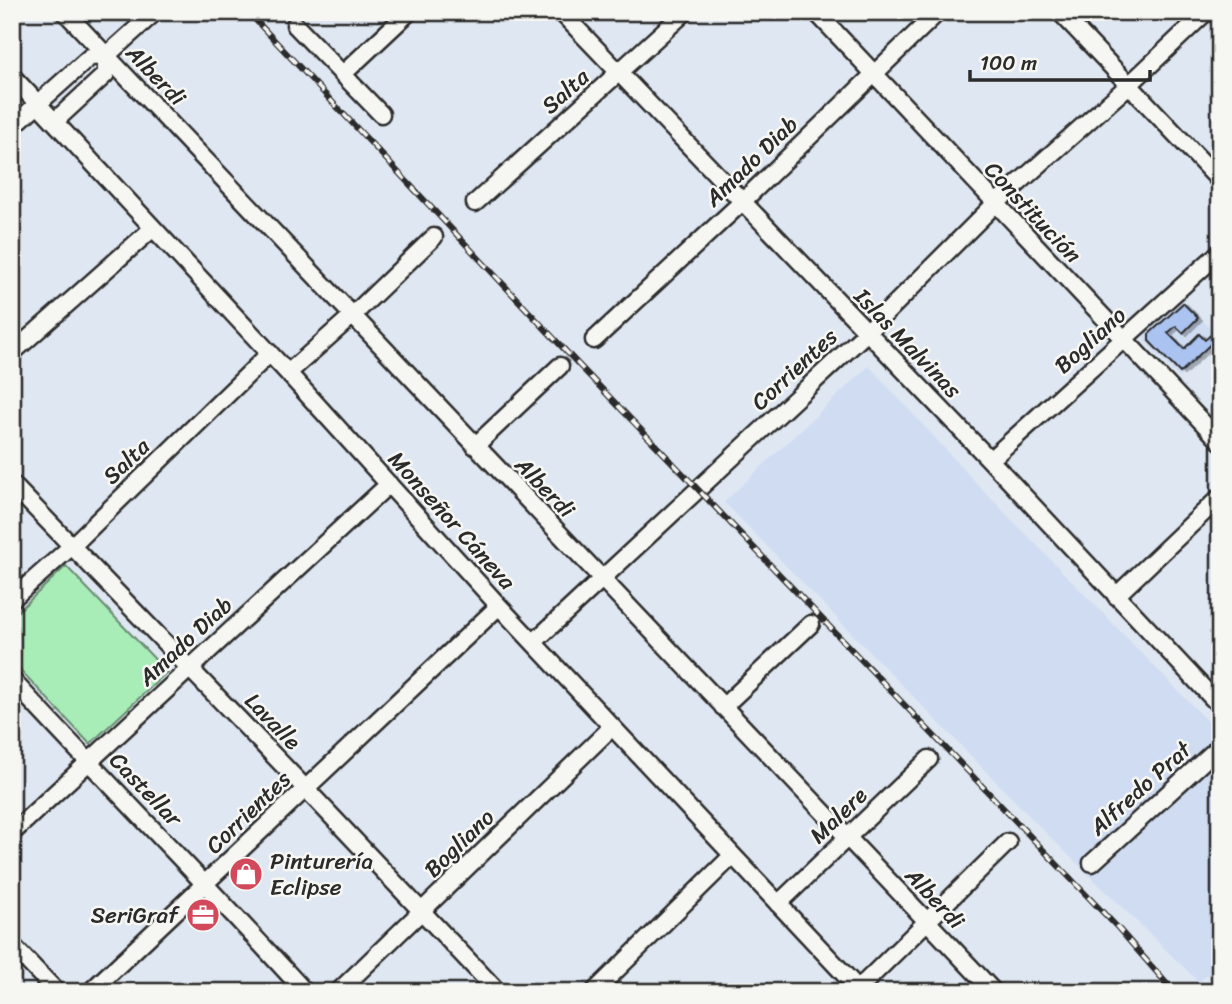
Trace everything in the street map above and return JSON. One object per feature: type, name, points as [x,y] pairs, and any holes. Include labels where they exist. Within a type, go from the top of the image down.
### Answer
[{"type":"street","name":"Alberdi","points":[[65,12],[993,992]]},
{"type":"street","points":[[12,127],[90,57],[106,56],[155,12]]},
{"type":"street","points":[[343,74],[410,12]]},
{"type":"street","name":"Islas Malvinas","points":[[561,12],[990,460],[1220,706]]},
{"type":"street","name":"Salta","points":[[475,203],[685,12]]},
{"type":"street","name":"Constitución","points":[[816,12],[1220,441]]},
{"type":"street","name":"Amado Diab","points":[[594,340],[742,202],[938,12]]},
{"type":"street","points":[[1060,12],[1220,181]]},
{"type":"street","name":"Corrientes","points":[[534,642],[866,333],[995,204],[1129,85],[1206,12]]},
{"type":"street","points":[[295,25],[381,114]]},
{"type":"street","points":[[55,121],[106,75],[106,56]]},
{"type":"street","name":"Monseñor Cáneva","points":[[12,76],[270,353],[499,606],[858,991]]},
{"type":"street","points":[[12,353],[152,229]]},
{"type":"street","points":[[288,373],[434,237]]},
{"type":"street","name":"Bogliano","points":[[990,460],[1220,252]]},
{"type":"street","name":"Salta","points":[[12,599],[72,545],[270,353]]},
{"type":"street","points":[[475,446],[560,366]]},
{"type":"street","name":"Lavalle","points":[[12,484],[190,667],[498,992]]},
{"type":"street","name":"Amado Diab","points":[[12,833],[389,484]]},
{"type":"street","points":[[1116,596],[1220,497]]},
{"type":"street","name":"Corrientes","points":[[90,992],[499,606]]},
{"type":"street","points":[[723,707],[811,624]]},
{"type":"street","name":"Castellar","points":[[12,680],[207,884],[305,992]]},
{"type":"street","name":"Bogliano","points":[[338,992],[612,727]]},
{"type":"street","name":"Alfredo Prat","points":[[1092,863],[1220,746]]},
{"type":"street","name":"Malere","points":[[778,904],[929,759]]},
{"type":"street","points":[[858,991],[1007,842]]},
{"type":"street","points":[[594,992],[732,856]]},
{"type":"street","points":[[12,945],[57,992]]},
{"type":"shaded area","points":[[1181,298],[1220,338],[1179,378],[1145,341],[1145,333]]},
{"type":"shaded area","points":[[869,366],[978,485],[1220,734],[1220,962],[1199,982],[1047,834],[724,502]]},
{"type":"green space","points":[[66,566],[167,672],[90,744],[12,661],[12,617]]},
{"type":"building","points":[[1183,303],[1198,318],[1183,333],[1176,326],[1168,333],[1184,349],[1199,334],[1205,340],[1214,332],[1218,337],[1180,373],[1149,341],[1149,334]]},
{"type":"railway","points":[[248,12],[578,364],[1118,928],[1174,992]]},
{"type":"place","name":"Pinturería Eclipse","points":[[246,874]]},
{"type":"place","name":"SeriGraf","points":[[203,915]]}]
